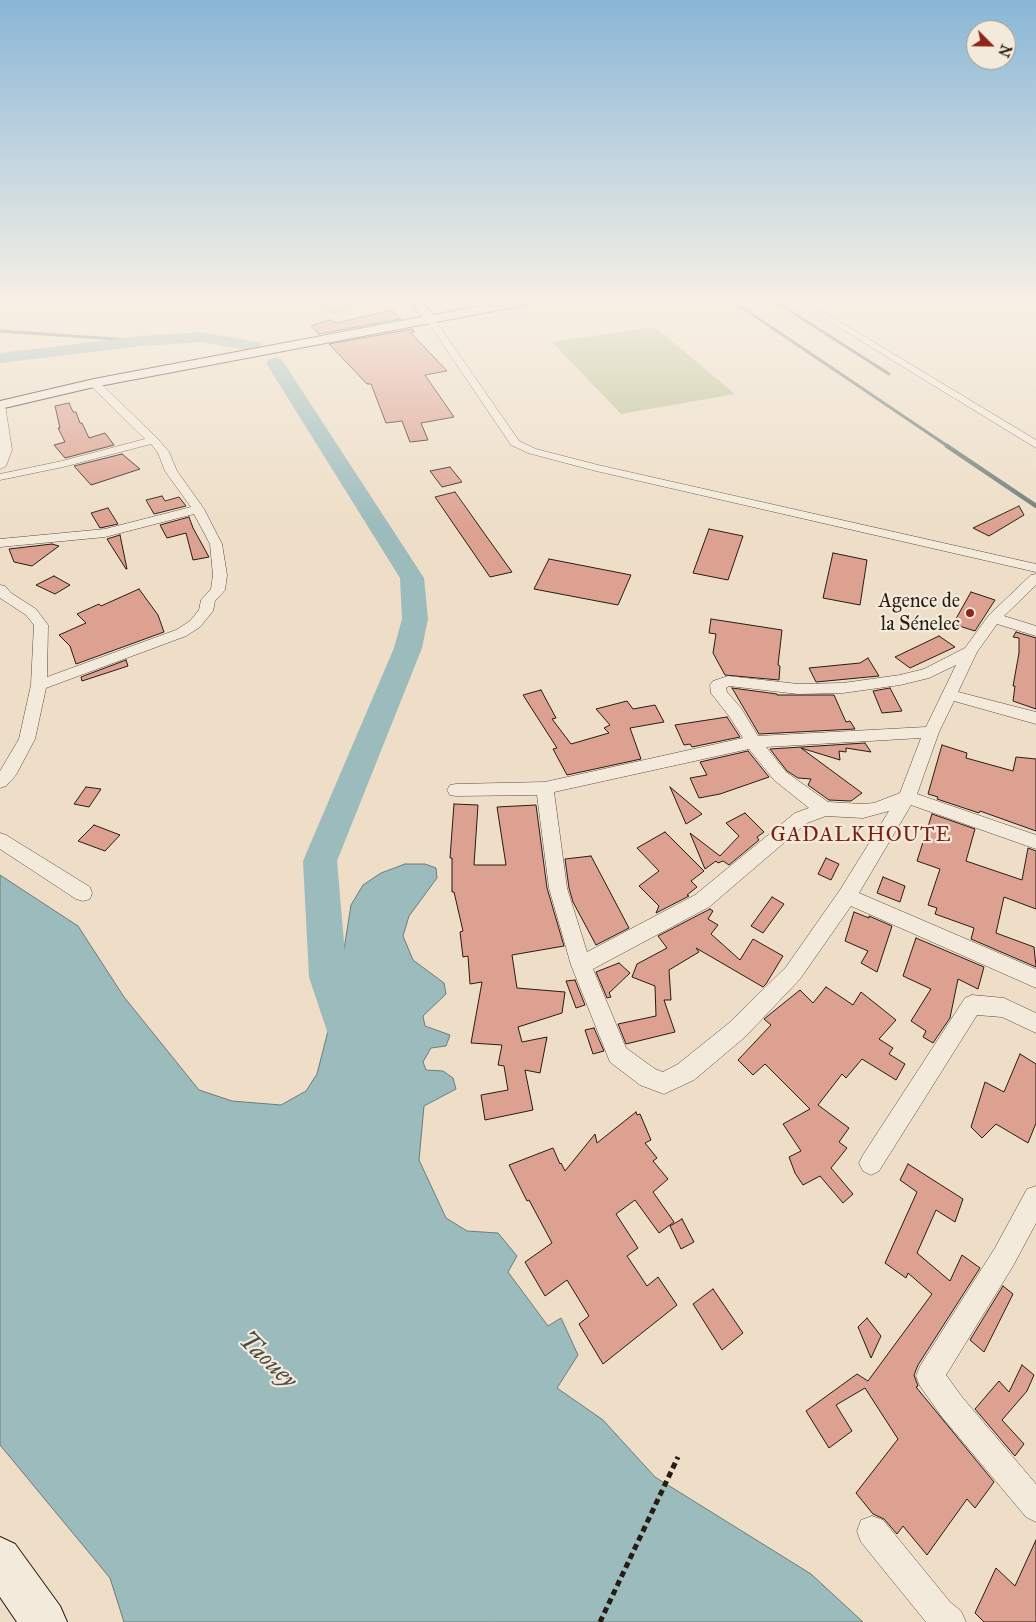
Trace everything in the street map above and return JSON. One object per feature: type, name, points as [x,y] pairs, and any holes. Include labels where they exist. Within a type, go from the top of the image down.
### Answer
[{"type":"street","points":[[0,466],[6,450],[6,440],[0,405],[132,376]]},
{"type":"street","points":[[469,376],[515,443],[532,451],[596,468],[1036,568]]},
{"type":"street","points":[[922,376],[1036,445]]},
{"type":"street","points":[[39,685],[181,633],[195,624],[206,612],[208,600],[218,590],[220,575],[216,544],[198,509],[171,472],[163,452],[94,383]]},
{"type":"street","points":[[0,477],[63,464],[153,440]]},
{"type":"street","points":[[0,543],[105,533],[198,509]]},
{"type":"street","points":[[545,788],[558,888],[581,965],[618,1055],[648,1078],[664,1083],[686,1072],[736,1030],[792,973],[847,896],[907,797],[948,694],[970,651],[994,618],[1036,578]]},
{"type":"street","points":[[0,782],[10,771],[27,739],[39,685],[41,625],[31,612],[2,595]]},
{"type":"street","points":[[994,618],[1036,631]]},
{"type":"street","points":[[825,809],[806,797],[780,776],[753,742],[735,712],[719,693],[718,685],[728,681],[798,689],[834,688],[900,680],[929,673],[970,651]]},
{"type":"street","points":[[948,694],[1036,718]]},
{"type":"street","points":[[456,790],[545,788],[753,742],[932,732]]},
{"type":"street","points":[[581,965],[624,944],[702,901],[801,818],[825,809],[870,810],[907,797],[1036,842]]},
{"type":"street","points":[[0,840],[83,893]]},
{"type":"street","points":[[847,896],[1036,979]]},
{"type":"street","points":[[871,1163],[972,1005],[1004,1008],[1036,1023]]},
{"type":"street","points":[[1036,1198],[1004,1257],[930,1376],[952,1406],[1036,1508]]},
{"type":"street","points":[[872,1531],[939,1613],[950,1622]]},
{"type":"street","points":[[0,1559],[44,1622]]},
{"type":"path","points":[[600,1622],[678,1457]]},
{"type":"green space","points":[[584,376],[713,376],[735,394],[621,414]]},
{"type":"water","name":"Taouey","points":[[405,864],[425,864],[436,868],[437,878],[409,916],[403,936],[413,960],[444,983],[446,994],[423,1016],[425,1026],[450,1035],[446,1046],[431,1048],[423,1062],[426,1070],[443,1071],[453,1078],[456,1089],[424,1106],[419,1160],[446,1218],[467,1231],[498,1233],[517,1256],[508,1272],[548,1326],[561,1318],[578,1355],[557,1388],[603,1420],[655,1477],[811,1574],[863,1622],[124,1622],[110,1578],[0,1445],[0,875],[78,926],[124,997],[199,1090],[232,1101],[281,1105],[306,1091],[317,1074],[336,1000],[351,905],[363,885],[381,873]]},
{"type":"building","points":[[359,376],[425,376],[454,417],[421,423],[428,440],[410,442],[402,421],[386,423],[371,384],[367,384]]},
{"type":"building","points":[[69,403],[73,412],[76,412],[89,438],[105,433],[114,445],[65,458],[54,445],[65,442],[58,428],[60,428],[55,406]]},
{"type":"building","points":[[122,454],[140,469],[91,485],[74,466]]},
{"type":"building","points":[[450,467],[462,482],[442,487],[430,471]]},
{"type":"building","points":[[455,492],[512,572],[490,577],[435,497]]},
{"type":"building","points":[[162,496],[165,501],[179,497],[186,506],[154,514],[146,500]]},
{"type":"building","points":[[1019,506],[1024,515],[989,536],[973,528]]},
{"type":"building","points":[[108,508],[118,524],[100,528],[91,513]]},
{"type":"building","points":[[189,517],[209,557],[193,560],[186,533],[167,538],[160,525]]},
{"type":"building","points":[[709,529],[743,536],[728,580],[693,573]]},
{"type":"building","points":[[120,535],[127,569],[107,539]]},
{"type":"building","points":[[52,544],[59,546],[32,566],[14,562],[9,549]]},
{"type":"building","points":[[833,553],[867,560],[860,605],[823,598]]},
{"type":"building","points":[[549,559],[631,575],[618,605],[534,589]]},
{"type":"building","points":[[54,576],[70,585],[55,594],[36,585]]},
{"type":"building","points":[[139,589],[158,615],[164,632],[76,664],[70,646],[59,635],[86,623],[77,614],[99,604],[101,606]]},
{"type":"building","points":[[971,592],[995,600],[975,631],[953,624]]},
{"type":"building","points":[[711,619],[782,630],[778,665],[780,666],[779,680],[725,675],[713,653],[716,634],[709,633]]},
{"type":"building","points":[[1016,632],[1036,638],[1036,709],[1013,701],[1015,686],[1013,686],[1019,653],[1019,638],[1013,637]]},
{"type":"building","points":[[939,636],[955,647],[910,668],[895,657]]},
{"type":"building","points":[[868,658],[879,676],[816,682],[809,668],[860,663]]},
{"type":"building","points":[[126,660],[128,666],[82,681],[81,677]]},
{"type":"building","points":[[732,688],[777,695],[834,695],[846,722],[850,721],[855,729],[759,734]]},
{"type":"building","points":[[890,688],[902,711],[882,713],[873,691]]},
{"type":"building","points":[[541,690],[556,718],[552,719],[571,744],[609,733],[604,728],[610,725],[596,709],[627,701],[633,709],[655,705],[664,722],[630,728],[641,759],[567,775],[553,749],[557,748],[523,695]]},
{"type":"building","points":[[727,717],[740,737],[692,747],[690,744],[684,745],[675,725]]},
{"type":"building","points":[[865,743],[871,752],[846,748],[846,752],[839,751],[840,760],[801,748],[862,793],[851,801],[829,800],[808,785],[811,779],[798,778],[787,771],[770,749]]},
{"type":"building","points":[[942,745],[967,753],[966,758],[1013,771],[1016,757],[1036,759],[1036,831],[980,811],[979,813],[937,799],[938,797],[928,794]]},
{"type":"building","points":[[748,751],[769,777],[720,794],[699,798],[690,778],[707,775],[700,762]]},
{"type":"building","points":[[86,787],[101,789],[89,807],[74,804]]},
{"type":"building","points":[[670,787],[702,814],[686,824]]},
{"type":"building","points":[[454,804],[478,805],[474,865],[506,865],[497,807],[536,805],[547,888],[564,946],[512,955],[517,988],[565,992],[562,1013],[518,1027],[522,1042],[547,1037],[540,1073],[525,1070],[533,1110],[485,1120],[481,1095],[508,1090],[504,1066],[498,1065],[502,1045],[471,1043],[482,982],[470,984],[468,956],[463,957],[460,932],[463,931],[454,892],[452,892],[452,858],[450,858]]},
{"type":"building","points":[[745,813],[764,832],[757,837],[759,840],[729,865],[723,861],[718,863],[716,861],[705,869],[690,833],[720,856],[739,836],[726,823]]},
{"type":"building","points":[[932,814],[975,829],[966,861],[1022,880],[1028,848],[1036,851],[1036,909],[1004,897],[996,933],[1034,947],[1036,967],[971,939],[974,928],[935,914],[937,908],[928,905],[940,869],[917,861]]},
{"type":"building","points":[[94,825],[120,835],[105,851],[78,841]]},
{"type":"building","points":[[665,832],[704,871],[691,881],[697,887],[687,895],[689,896],[656,913],[659,906],[639,886],[659,871],[637,848]]},
{"type":"building","points":[[591,856],[629,928],[596,945],[573,902],[565,859]]},
{"type":"building","points":[[826,858],[839,864],[831,880],[818,874]]},
{"type":"building","points":[[883,877],[905,886],[900,902],[877,893]]},
{"type":"building","points":[[772,897],[784,904],[763,933],[751,926]]},
{"type":"building","points":[[710,909],[713,911],[708,919],[718,925],[711,934],[740,960],[753,939],[783,956],[766,984],[763,987],[696,948],[699,952],[669,970],[671,1000],[664,1000],[675,1032],[626,1044],[618,1024],[656,1016],[655,986],[632,977],[637,964],[667,948],[658,936]]},
{"type":"building","points":[[854,912],[892,926],[877,972],[861,963],[868,951],[845,941]]},
{"type":"building","points":[[916,938],[984,967],[978,989],[958,979],[950,1018],[933,1043],[923,1037],[926,1031],[911,1021],[931,989],[903,976]]},
{"type":"building","points":[[619,963],[630,973],[609,993],[611,997],[607,998],[596,972]]},
{"type":"building","points":[[575,980],[585,1005],[576,1008],[566,981]]},
{"type":"building","points":[[826,987],[853,1005],[861,992],[896,1020],[879,1039],[893,1048],[889,1054],[905,1064],[896,1080],[862,1059],[846,1078],[842,1074],[818,1105],[849,1128],[839,1142],[847,1148],[831,1168],[853,1194],[843,1203],[820,1176],[803,1185],[795,1173],[789,1157],[801,1151],[783,1124],[810,1109],[765,1064],[753,1075],[738,1060],[771,1025],[764,1019],[800,990],[813,1003]]},
{"type":"building","points":[[594,1028],[604,1051],[593,1054],[585,1030]]},
{"type":"building","points":[[1020,1054],[1036,1064],[1036,1123],[1028,1143],[996,1124],[982,1138],[971,1127],[985,1082],[1004,1092]]},
{"type":"building","points":[[636,1112],[637,1115],[640,1114],[651,1140],[645,1143],[657,1158],[653,1161],[668,1179],[653,1192],[674,1222],[659,1233],[635,1200],[616,1214],[638,1248],[627,1256],[647,1286],[658,1277],[677,1305],[603,1364],[579,1324],[589,1316],[567,1280],[545,1296],[525,1262],[552,1243],[529,1200],[527,1201],[509,1165],[553,1148],[565,1171],[595,1134],[597,1143]]},
{"type":"building","points":[[908,1164],[963,1199],[955,1222],[936,1210],[917,1253],[950,1281],[962,1255],[980,1268],[918,1365],[914,1375],[918,1386],[916,1387],[994,1482],[975,1508],[967,1499],[927,1555],[903,1526],[897,1534],[884,1519],[873,1514],[856,1493],[898,1439],[865,1388],[836,1405],[852,1431],[829,1448],[806,1411],[857,1374],[868,1381],[932,1294],[908,1273],[906,1278],[885,1263],[917,1192],[900,1180]]},
{"type":"building","points":[[682,1219],[694,1242],[681,1249],[670,1226]]},
{"type":"building","points":[[1003,1286],[1013,1294],[984,1352],[970,1340]]},
{"type":"building","points":[[713,1289],[743,1333],[722,1350],[693,1304]]},
{"type":"building","points":[[867,1318],[881,1336],[871,1358],[858,1327]]},
{"type":"building","points":[[1022,1365],[1034,1375],[1027,1391],[1002,1420],[1024,1444],[1015,1456],[975,1409],[999,1381],[1009,1392]]},
{"type":"building","points":[[1036,1540],[1036,1622],[984,1622],[975,1613],[996,1568],[1015,1586]]},
{"type":"waterway","points":[[283,376],[412,578],[415,619],[408,648],[320,861],[328,977],[349,1042]]},
{"type":"waterway","points":[[843,376],[949,447]]},
{"type":"waterway","points":[[947,446],[1036,506]]},
{"type":"place","name":"Agence de la Sénelec","points":[[970,613]]},
{"type":"district","name":"GADALKHOUTE","points":[[861,836]]}]
